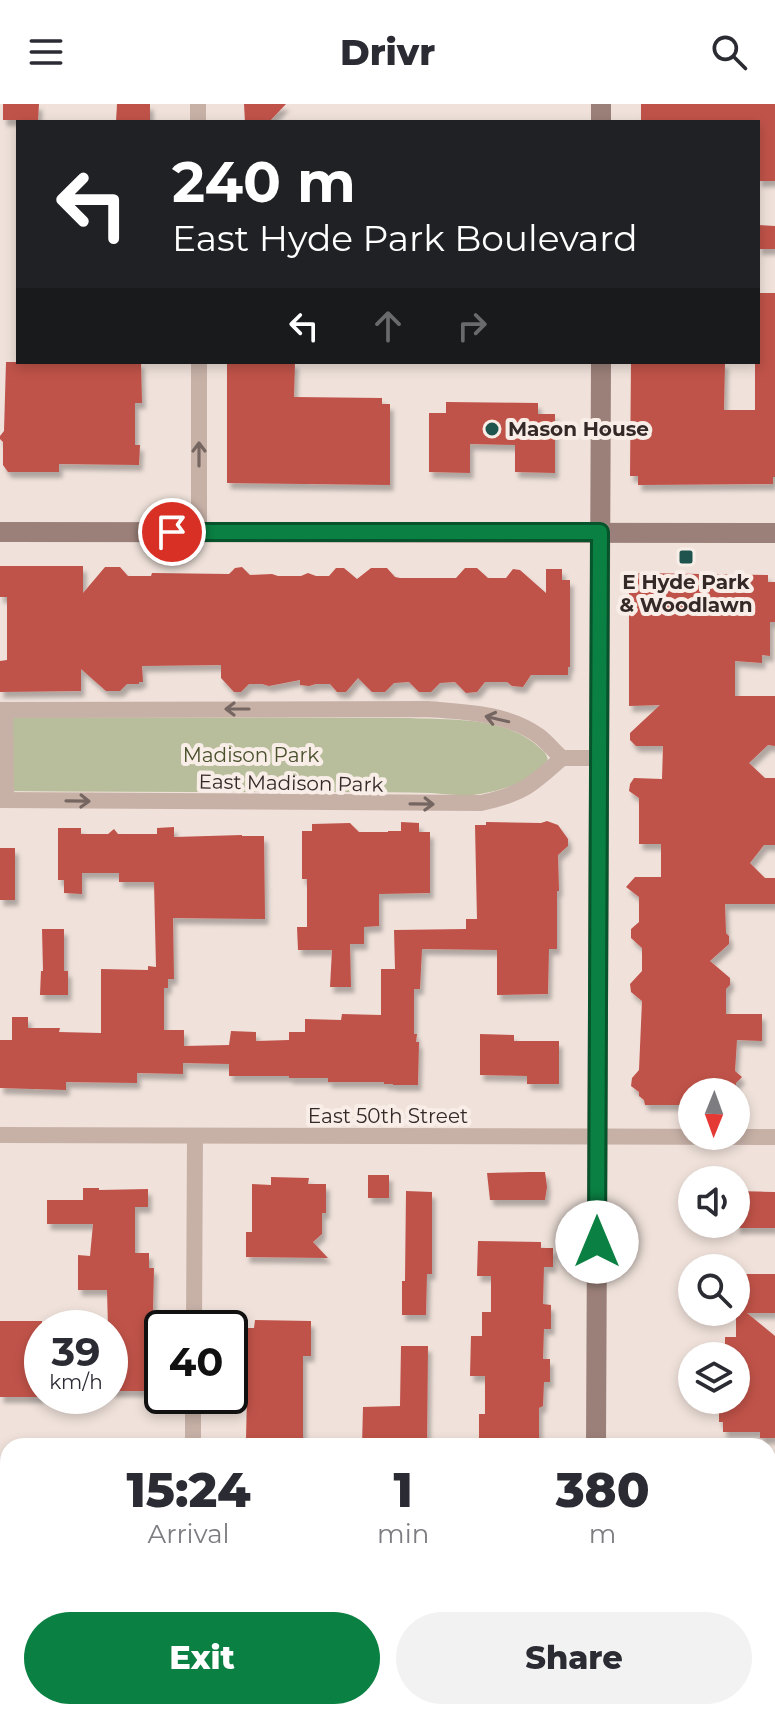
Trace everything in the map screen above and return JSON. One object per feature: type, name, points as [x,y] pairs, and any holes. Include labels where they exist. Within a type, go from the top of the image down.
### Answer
[{"type":"street","points":[[199,364],[199,532]]},
{"type":"street","points":[[596,1438],[601,364]]},
{"type":"street","points":[[0,532],[775,533]]},
{"type":"street","name":"East Madison Park","points":[[3,710],[442,710],[471,713],[523,726],[562,758],[534,784],[510,797],[481,803],[3,800],[3,710]]},
{"type":"street","points":[[562,758],[598,758]]},
{"type":"street","name":"East 50th Street","points":[[0,1135],[775,1137]]},
{"type":"street","points":[[194,1310],[195,1136]]},
{"type":"street","points":[[193,1414],[193,1438]]},
{"type":"green space","name":"Madison Park","points":[[0,717],[460,720],[496,725],[512,731],[541,749],[548,761],[541,771],[516,784],[468,795],[0,791]]},
{"type":"building","points":[[3,104],[39,104],[38,120],[3,120]]},
{"type":"building","points":[[117,104],[150,104],[150,120],[116,120]]},
{"type":"building","points":[[244,104],[286,104],[271,120],[245,120]]},
{"type":"building","points":[[641,104],[775,104],[775,181],[760,181],[760,120],[641,120]]},
{"type":"building","points":[[760,225],[775,226],[775,249],[760,249]]},
{"type":"building","points":[[760,293],[775,293],[773,484],[638,485],[638,476],[630,476],[631,364],[725,364],[724,410],[755,410],[755,364],[760,364]]},
{"type":"building","points":[[6,362],[141,364],[142,403],[135,403],[135,445],[140,445],[139,465],[59,464],[59,472],[8,472],[3,465],[3,442],[0,439],[4,431]]},
{"type":"building","points":[[227,364],[295,364],[294,397],[382,398],[382,404],[390,404],[390,485],[227,483]]},
{"type":"building","name":"Mason House","points":[[446,402],[538,403],[538,414],[555,414],[555,473],[515,472],[515,445],[470,444],[470,473],[429,472],[429,413],[446,413]]},
{"type":"building","points":[[0,566],[83,566],[83,593],[105,567],[120,567],[128,576],[151,576],[152,573],[229,574],[235,568],[242,567],[250,575],[301,576],[308,573],[329,576],[336,568],[344,568],[357,579],[371,568],[387,568],[400,578],[456,578],[465,568],[477,568],[488,578],[506,578],[513,569],[520,570],[546,593],[546,569],[562,569],[562,580],[570,580],[570,667],[568,675],[531,675],[523,687],[507,682],[485,682],[477,692],[466,693],[455,682],[440,683],[431,692],[419,692],[409,682],[394,683],[385,692],[372,692],[358,678],[346,692],[337,692],[330,684],[300,685],[300,680],[269,686],[249,684],[241,692],[234,692],[221,678],[221,665],[142,666],[143,682],[127,684],[120,691],[106,691],[81,669],[81,691],[0,692],[0,661],[7,660],[7,597],[0,597]]},
{"type":"building","points":[[638,573],[768,575],[768,582],[775,582],[775,622],[770,622],[770,656],[762,655],[762,663],[735,661],[735,696],[775,696],[775,746],[768,745],[749,763],[765,778],[775,778],[775,845],[764,845],[750,863],[765,878],[775,878],[775,904],[725,904],[729,944],[710,961],[730,978],[726,989],[726,1014],[762,1014],[762,1041],[737,1040],[735,1071],[741,1078],[678,1078],[678,1105],[645,1105],[639,1092],[631,1086],[632,1078],[639,1070],[642,1001],[631,992],[630,984],[642,971],[642,948],[631,938],[631,929],[639,922],[639,897],[626,887],[635,877],[661,877],[661,844],[639,844],[639,798],[629,791],[634,778],[662,779],[663,746],[636,746],[630,740],[630,733],[660,705],[629,706],[629,585],[638,585]]},
{"type":"building","points":[[547,821],[558,825],[568,839],[568,846],[558,855],[557,949],[549,949],[548,994],[497,995],[497,950],[422,949],[420,989],[414,989],[414,1034],[417,1034],[416,1042],[419,1042],[418,1085],[328,1082],[328,1078],[289,1076],[229,1076],[229,1064],[183,1063],[183,1074],[137,1073],[137,1083],[66,1082],[66,1090],[0,1088],[0,1040],[12,1040],[12,1017],[28,1017],[28,1028],[101,1033],[101,969],[148,970],[148,966],[156,967],[154,882],[119,882],[119,873],[82,873],[82,894],[64,893],[64,880],[58,880],[58,828],[81,828],[81,834],[108,834],[114,829],[118,834],[157,834],[157,828],[174,827],[174,837],[264,836],[265,919],[173,918],[174,979],[168,979],[168,988],[164,988],[164,1030],[184,1030],[184,1046],[229,1045],[231,1031],[256,1032],[256,1041],[289,1040],[289,1032],[305,1032],[305,1019],[341,1020],[342,1014],[381,1015],[381,969],[395,969],[394,930],[466,929],[466,919],[477,919],[475,825]]},
{"type":"building","points":[[401,822],[419,823],[419,832],[430,832],[430,893],[379,894],[379,926],[364,927],[364,944],[350,944],[351,987],[330,987],[332,950],[298,950],[297,927],[307,927],[307,879],[302,879],[302,831],[312,831],[312,824],[350,823],[359,832],[401,831]]},
{"type":"building","points":[[0,848],[15,848],[15,900],[0,900]]},
{"type":"building","points":[[42,929],[64,929],[64,971],[68,971],[68,995],[40,995]]},
{"type":"building","points":[[480,1034],[514,1035],[514,1041],[559,1041],[559,1084],[527,1084],[527,1076],[480,1075]]},
{"type":"building","points":[[545,1172],[545,1200],[490,1200],[487,1173]]},
{"type":"building","points":[[368,1175],[389,1175],[389,1198],[368,1198]]},
{"type":"building","points":[[271,1177],[309,1178],[308,1184],[326,1184],[322,1234],[313,1242],[328,1258],[246,1257],[246,1232],[252,1232],[252,1184],[271,1185]]},
{"type":"building","points":[[83,1188],[148,1189],[148,1207],[135,1207],[135,1253],[149,1253],[149,1268],[154,1268],[153,1310],[144,1310],[144,1391],[128,1391],[128,1310],[108,1310],[107,1290],[78,1290],[78,1255],[90,1256],[93,1224],[47,1224],[47,1200],[83,1200]]},
{"type":"building","points":[[406,1191],[432,1192],[432,1274],[427,1274],[426,1315],[402,1315]]},
{"type":"building","points":[[750,1191],[775,1192],[775,1228],[750,1228]]},
{"type":"building","points":[[478,1241],[541,1242],[541,1248],[553,1248],[553,1267],[544,1267],[543,1304],[551,1305],[551,1329],[544,1329],[543,1359],[550,1359],[550,1382],[544,1382],[543,1406],[539,1408],[539,1438],[479,1438],[479,1414],[485,1414],[485,1376],[470,1376],[471,1336],[482,1336],[482,1312],[491,1312],[491,1276],[477,1276]]},
{"type":"building","points":[[750,1274],[775,1274],[775,1313],[750,1313]]},
{"type":"building","points":[[750,1315],[775,1336],[775,1438],[760,1438],[760,1432],[723,1432],[723,1422],[719,1422],[719,1414],[750,1414],[750,1342],[725,1342],[725,1337],[736,1337],[736,1326],[750,1326]]},
{"type":"building","points":[[255,1320],[311,1321],[311,1356],[303,1356],[303,1438],[246,1438],[248,1328],[254,1328]]},
{"type":"building","points":[[0,1321],[24,1321],[24,1397],[0,1397]]},
{"type":"building","points":[[401,1346],[428,1346],[427,1438],[362,1438],[363,1407],[400,1406]]},
{"type":"place","name":"Mason House","points":[[492,429]]},
{"type":"place","name":"E Hyde Park & Woodlawn","points":[[686,557]]},
{"type":"route","points":[[172,532],[600,532],[597,1242]]}]
